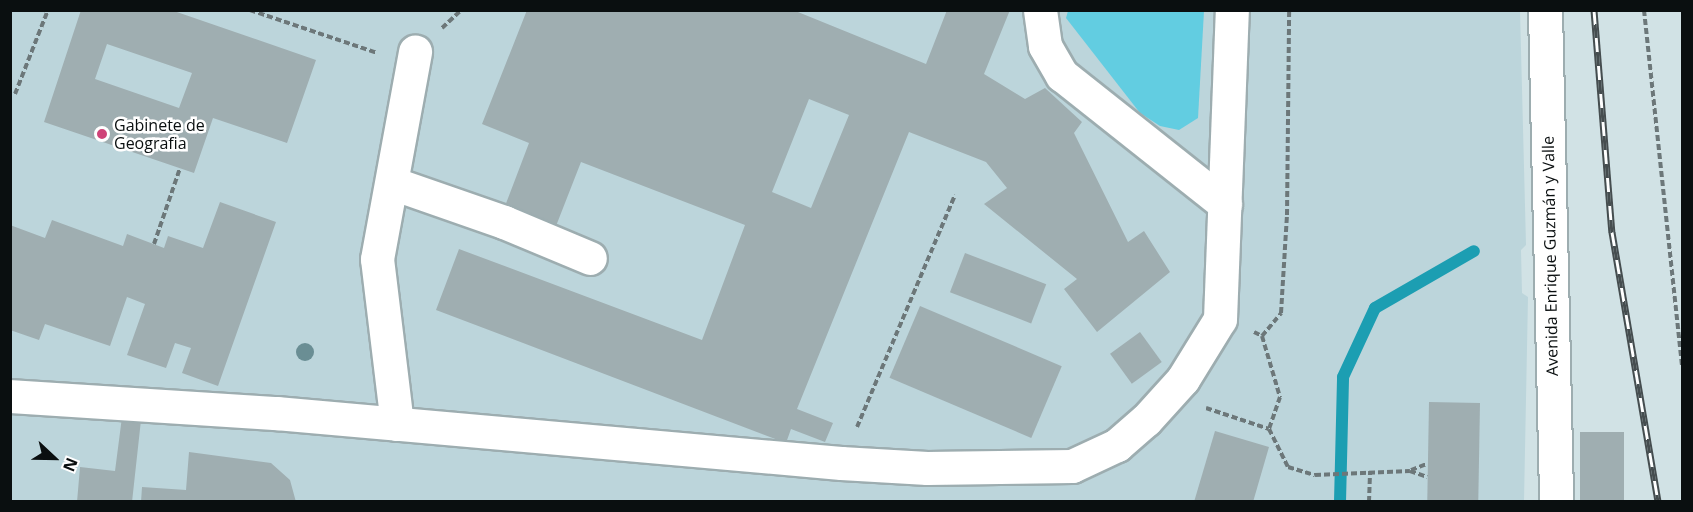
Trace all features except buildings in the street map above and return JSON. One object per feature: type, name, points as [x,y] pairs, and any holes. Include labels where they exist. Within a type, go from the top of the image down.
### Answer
[{"type":"street","points":[[1040,10],[1045,46],[1062,75],[1225,204]]},
{"type":"street","points":[[10,396],[397,424],[841,464],[927,468],[1072,466],[1117,445],[1168,395],[1183,379],[1220,319],[1232,10]]},
{"type":"street","name":"Avenida Enrique Guzmán y Valle","points":[[1545,10],[1556,501]]},
{"type":"street","points":[[397,424],[377,259],[414,58]]},
{"type":"street","points":[[392,183],[504,222],[590,258]]},
{"type":"path","points":[[15,94],[48,10]]},
{"type":"path","points":[[250,10],[414,58]]},
{"type":"path","points":[[1262,336],[1281,313],[1287,215],[1289,10]]},
{"type":"path","points":[[1644,10],[1683,366]]},
{"type":"path","points":[[154,244],[180,168]]},
{"type":"path","points":[[841,464],[955,195]]},
{"type":"path","points":[[1220,319],[1262,336]]},
{"type":"path","points":[[1262,336],[1280,397],[1269,429]]},
{"type":"path","points":[[1168,395],[1269,429],[1288,467],[1315,475],[1357,471],[1410,471],[1427,477]]},
{"type":"path","points":[[1410,471],[1427,464]]},
{"type":"path","points":[[1369,501],[1370,471]]},
{"type":"shaded area","points":[[10,11],[1520,11],[1526,245],[1521,250],[1522,293],[1528,297],[1524,501],[11,501]]},
{"type":"shaded area","points":[[1068,11],[1204,11],[1198,118],[1179,130],[1160,126],[1140,113],[1066,18]]},
{"type":"waterway","points":[[1340,502],[1343,377],[1375,308],[1474,251]]},
{"type":"railway","points":[[1594,10],[1612,232],[1658,502]]},
{"type":"place","name":"Gabinete de Geografia","points":[[102,134]]}]
